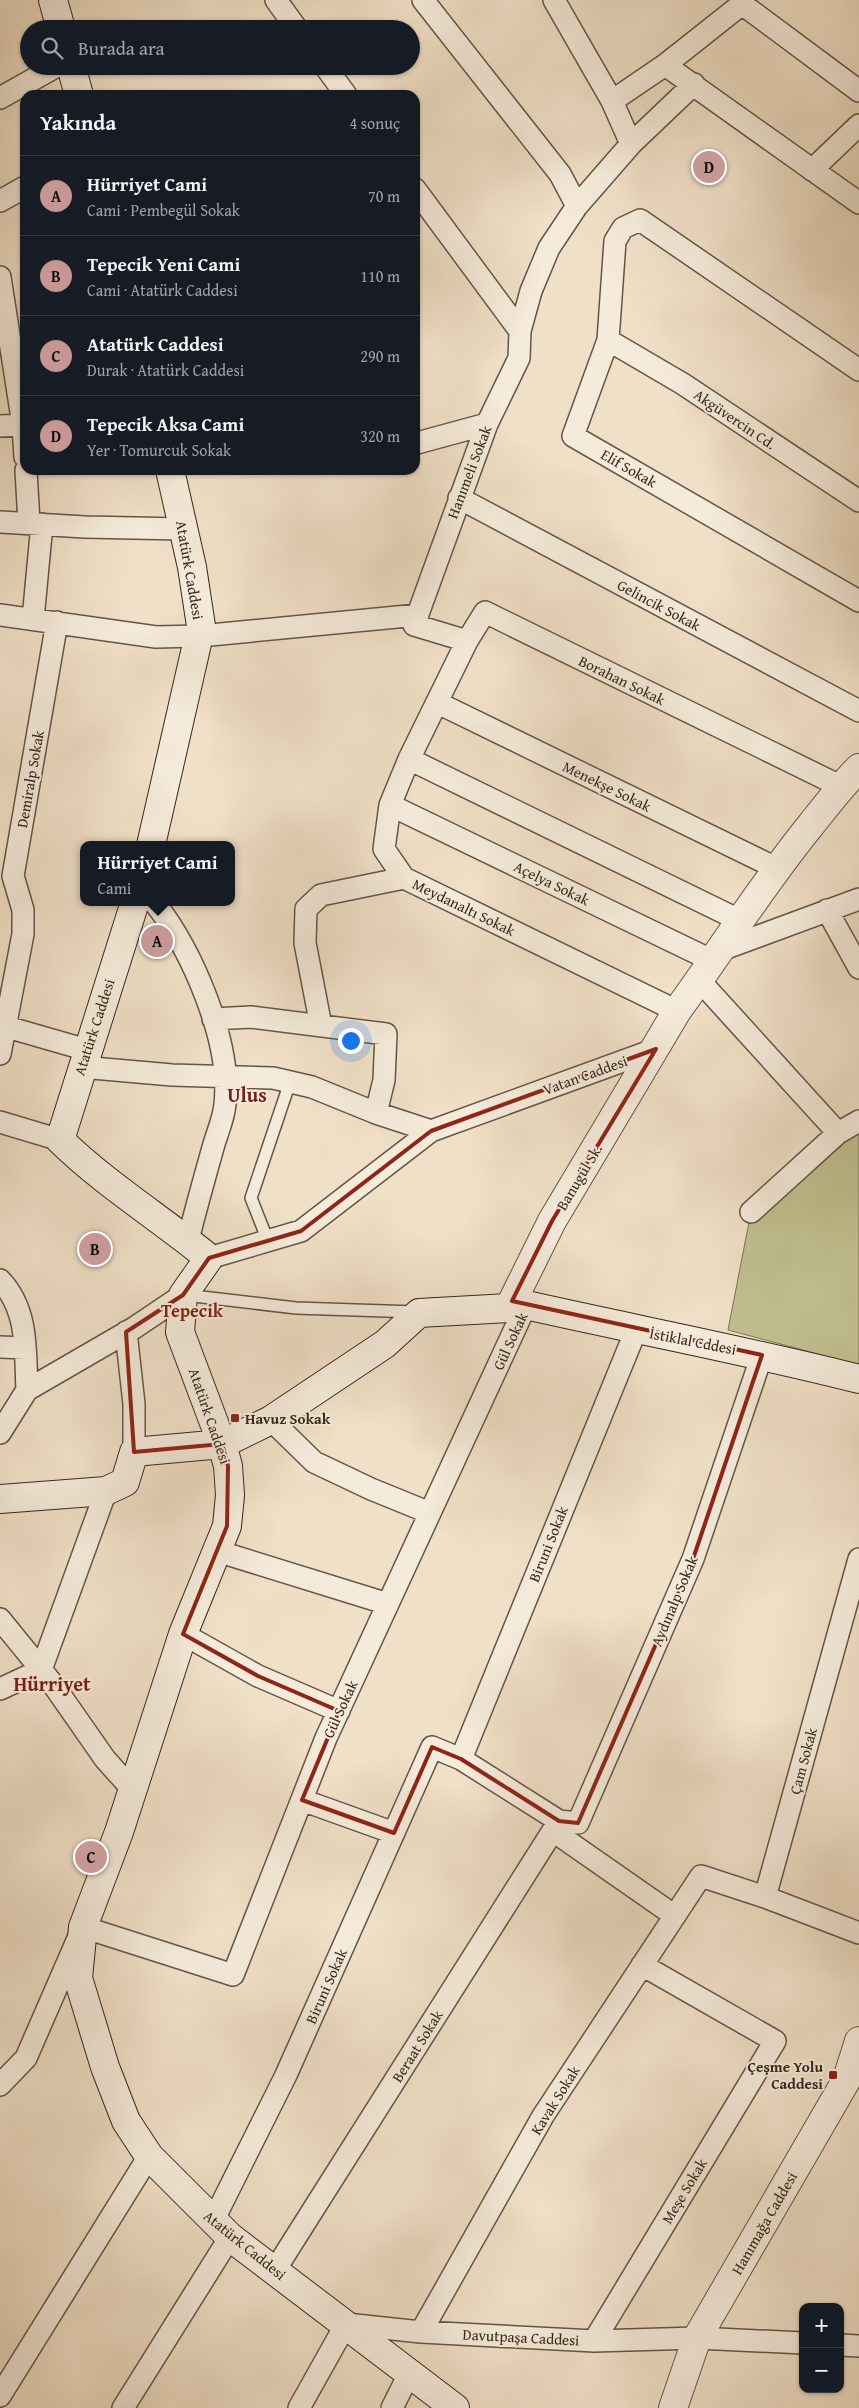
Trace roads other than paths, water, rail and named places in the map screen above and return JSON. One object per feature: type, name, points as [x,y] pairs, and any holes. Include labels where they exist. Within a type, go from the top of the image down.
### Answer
[{"type":"main road","points":[[53,0],[59,20]]},
{"type":"main road","points":[[73,75],[78,90]]},
{"type":"main road","name":"Atatürk Caddesi","points":[[152,841],[200,636],[192,567],[171,475]]},
{"type":"main road","points":[[656,1049],[677,1011],[776,868],[850,777]]},
{"type":"main road","name":"Atatürk Caddesi","points":[[60,1140],[84,1058],[134,906]]},
{"type":"main road","name":"Banugül Sk.","points":[[518,1306],[552,1222],[656,1049]]},
{"type":"main road","points":[[60,1140],[82,1161],[188,1240],[209,1258],[183,1295]]},
{"type":"main road","name":"Atatürk Caddesi","points":[[183,1295],[180,1332],[222,1444],[228,1466],[230,1495],[227,1526],[183,1634],[131,1788],[119,1832],[83,1927],[78,1978],[90,2024],[126,2121],[149,2156],[222,2229],[455,2408]]},
{"type":"main road","name":"İstiklal Cddesi","points":[[420,1313],[518,1306],[762,1355],[859,1379]]},
{"type":"main road","points":[[0,1499],[106,1491],[126,1482],[134,1452],[222,1444],[271,1420],[385,1344],[420,1313]]},
{"type":"main road","name":"Hanımağa Caddesi","points":[[673,2408],[697,2338],[853,2080],[859,2041]]},
{"type":"street","points":[[276,0],[290,20]]},
{"type":"street","points":[[423,0],[560,174],[577,206]]},
{"type":"street","points":[[554,0],[612,101],[631,144]]},
{"type":"street","points":[[612,101],[665,65],[733,5],[859,91]]},
{"type":"street","points":[[665,65],[859,203]]},
{"type":"street","points":[[0,98],[41,75]]},
{"type":"street","points":[[332,75],[342,90]]},
{"type":"street","name":"Hanımeli Sokak","points":[[416,620],[458,498],[487,424],[518,358],[520,331],[531,291],[549,248],[577,206],[631,144],[694,84]]},
{"type":"street","points":[[812,170],[859,125]]},
{"type":"street","points":[[0,201],[20,190]]},
{"type":"street","points":[[420,196],[520,331]]},
{"type":"street","name":"Elif Sokak","points":[[859,370],[640,220],[623,228],[615,241],[608,340],[573,436],[859,601]]},
{"type":"street","points":[[0,277],[20,406]]},
{"type":"street","name":"Akgüvercin Cd.","points":[[608,340],[683,384],[859,502]]},
{"type":"street","points":[[420,442],[487,424]]},
{"type":"street","points":[[0,426],[20,425]]},
{"type":"street","points":[[27,475],[36,523],[33,619]]},
{"type":"street","name":"Gelincik Sokak","points":[[458,498],[859,711]]},
{"type":"street","points":[[0,522],[36,523],[85,528],[184,529]]},
{"type":"street","name":"Borahan Sokak","points":[[467,642],[484,612],[850,777]]},
{"type":"street","points":[[0,615],[156,637],[200,636],[416,620],[467,642]]},
{"type":"street","name":"Demiralp Sokak","points":[[0,1054],[7,1027],[5,1004],[23,934],[23,910],[13,876],[57,622]]},
{"type":"street","name":"Meydanaltı Sokak","points":[[467,642],[409,759],[390,805],[384,849],[404,878],[677,1011]]},
{"type":"street","name":"Menekşe Sokak","points":[[438,703],[776,868]]},
{"type":"street","points":[[409,759],[741,921]]},
{"type":"street","name":"Açelya Sokak","points":[[390,805],[711,964]]},
{"type":"street","points":[[321,1026],[305,943],[306,909],[321,895],[404,878]]},
{"type":"street","points":[[838,1133],[711,964],[827,910],[859,899]]},
{"type":"street","points":[[157,906],[172,925],[191,961],[219,1037],[224,1077],[225,1104],[188,1240]]},
{"type":"street","points":[[827,910],[859,968]]},
{"type":"street","points":[[213,1019],[251,1017],[386,1034],[384,1080],[376,1112]]},
{"type":"street","points":[[7,1027],[84,1058],[172,1075],[273,1078],[312,1087],[431,1131]]},
{"type":"street","name":"Vatan Caddesi","points":[[209,1258],[301,1231],[431,1131],[656,1049]]},
{"type":"street","points":[[751,1212],[838,1133],[859,1121]]},
{"type":"street","points":[[0,1122],[60,1140]]},
{"type":"street","points":[[0,1280],[21,1311],[27,1390]]},
{"type":"street","points":[[0,1433],[27,1390],[126,1332],[183,1295]]},
{"type":"street","name":"Gül Sokak","points":[[83,1927],[233,1975],[302,1800],[340,1711],[430,1513],[518,1306]]},
{"type":"street","name":"Biruni Sokak","points":[[124,2408],[222,2229],[286,2075],[432,1747],[461,1759],[636,1330]]},
{"type":"street","points":[[126,1332],[134,1404],[134,1452]]},
{"type":"street","points":[[0,1347],[25,1348]]},
{"type":"street","name":"Aydınalp Sokak","points":[[556,1826],[578,1823],[689,1568],[762,1355]]},
{"type":"street","points":[[271,1420],[314,1462],[371,1489],[430,1513]]},
{"type":"street","points":[[0,1689],[41,1670],[106,1491]]},
{"type":"street","points":[[217,1551],[388,1604]]},
{"type":"street","name":"Çam Sokak","points":[[765,1897],[859,1559]]},
{"type":"street","points":[[0,1620],[41,1670],[104,1759],[131,1788]]},
{"type":"street","points":[[183,1634],[258,1676],[340,1711]]},
{"type":"street","points":[[461,1759],[556,1826],[675,1916]]},
{"type":"street","points":[[302,1800],[394,1833]]},
{"type":"street","name":"Beraat Sokak","points":[[275,2270],[556,1826]]},
{"type":"street","name":"Kavak Sokak","points":[[421,2332],[543,2116],[701,1876],[765,1897]]},
{"type":"street","points":[[765,1897],[859,1933]]},
{"type":"street","points":[[0,2086],[26,2058],[83,1927]]},
{"type":"street","name":"Meşe Sokak","points":[[594,2341],[775,2041],[642,1966]]},
{"type":"street","points":[[0,2396],[149,2156]]},
{"type":"street","points":[[299,2408],[346,2324]]},
{"type":"street","name":"Davutpaşa Caddesi","points":[[346,2324],[421,2332],[594,2341],[697,2338],[799,2343]]},
{"type":"street","points":[[844,2345],[859,2346]]},
{"type":"street","points":[[392,2408],[409,2374]]},
{"type":"lane","points":[[268,1241],[251,1198],[290,1082]]},
{"type":"lane","points":[[183,1295],[296,1308],[420,1313]]},
{"type":"place","name":"Tepecik Aksa Cami","points":[[709,167]]},
{"type":"place","name":"Hürriyet Cami","points":[[157,941]]},
{"type":"place","name":"Tepecik Yeni Cami","points":[[95,1249]]},
{"type":"place","name":"Havuz Sokak","points":[[235,1418]]},
{"type":"place","name":"Atatürk Caddesi","points":[[91,1857]]},
{"type":"place","name":"Çeşme Yolu Caddesi","points":[[833,2075]]},
{"type":"district","name":"Ulus","points":[[247,1094]]},
{"type":"district","name":"Tepecik","points":[[192,1310]]},
{"type":"district","name":"Hürriyet","points":[[52,1683]]}]
